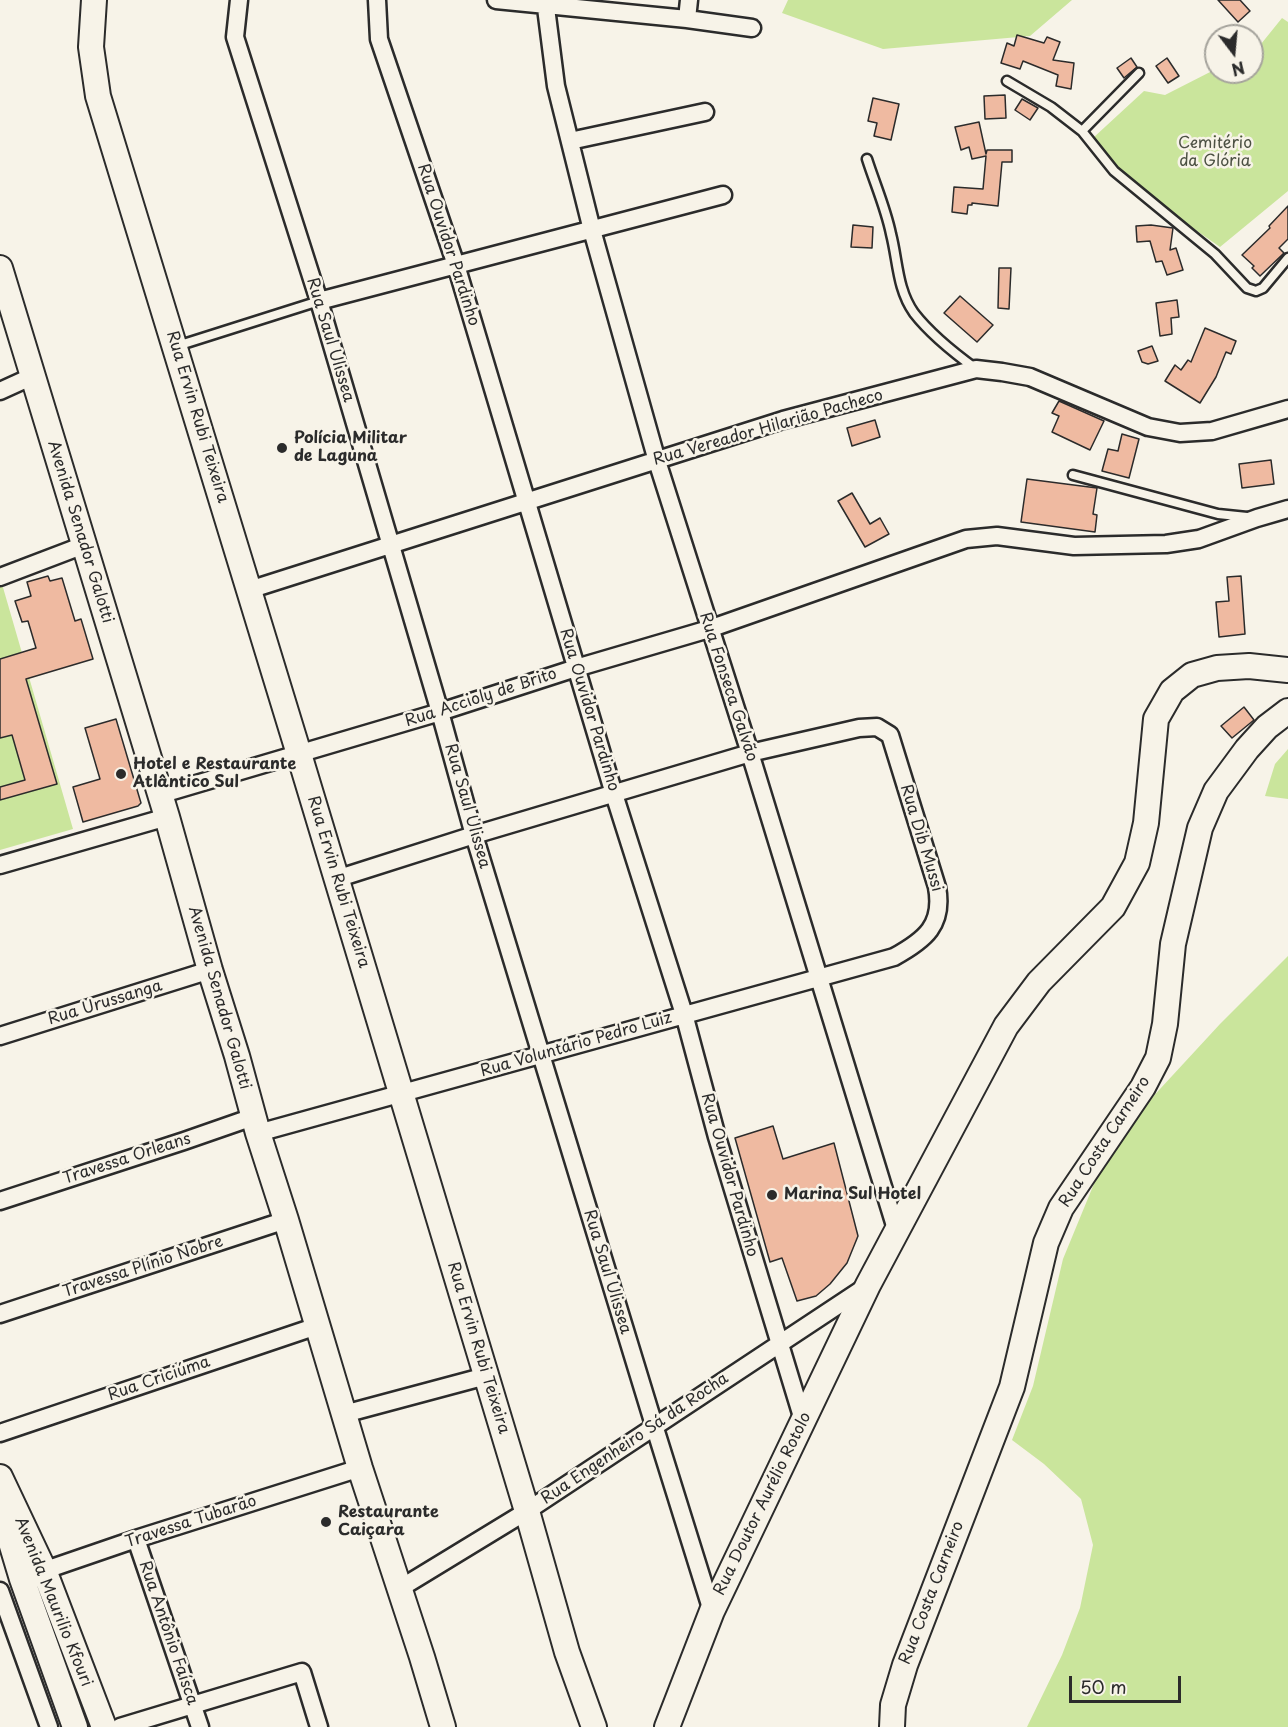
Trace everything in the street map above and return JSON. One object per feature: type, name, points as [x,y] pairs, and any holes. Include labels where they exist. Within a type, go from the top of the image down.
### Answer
[{"type":"main road","name":"Rua Ervin Rubi Teixeira","points":[[94,0],[91,46],[98,96],[299,754],[567,1652],[594,1727]]},
{"type":"main road","name":"Avenida Senador Galotti","points":[[0,268],[167,818],[255,1125],[442,1727]]},
{"type":"main road","name":"Rua Doutor Aurélio Rotolo","points":[[667,1727],[712,1611],[868,1285],[1006,1026],[1040,982],[1113,907],[1137,863],[1146,823],[1156,718],[1172,691],[1192,675],[1217,668],[1249,666],[1288,670]]},
{"type":"main road","name":"Rua Costa Carneiro","points":[[892,1727],[893,1705],[904,1665],[1012,1387],[1046,1244],[1061,1208],[1143,1087],[1158,1058],[1165,1024],[1173,944],[1200,828],[1216,791],[1247,749],[1267,727],[1288,711]]},
{"type":"main road","name":"Avenida Maurilio Kfouri","points":[[0,1477],[33,1575],[75,1727]]},
{"type":"main road","name":"Avenida Maurilio Kfouri","points":[[0,1507],[104,1727]]},
{"type":"street","name":"Rua Saul Ulissea","points":[[239,0],[235,37],[320,301],[474,835],[712,1611]]},
{"type":"street","name":"Rua Ouvidor Pardinho","points":[[377,0],[379,39],[456,265],[614,794],[684,1014],[717,1137],[803,1420]]},
{"type":"street","points":[[496,0],[545,2],[752,28]]},
{"type":"street","points":[[687,19],[688,0]]},
{"type":"street","name":"Rua Fonseca Galvão","points":[[545,2],[556,86],[592,230],[657,461],[750,753],[896,1229]]},
{"type":"street","points":[[570,141],[705,112]]},
{"type":"street","points":[[320,301],[723,195]]},
{"type":"street","name":"Rua Vereador Hilarião Pacheco","points":[[249,591],[783,420],[976,369],[1030,377],[1148,427],[1180,433],[1212,431],[1288,409]]},
{"type":"street","points":[[0,391],[33,376]]},
{"type":"street","name":"Rua Accioly de Brito","points":[[159,795],[709,629],[966,539],[998,536],[1074,546],[1166,544],[1199,539],[1288,509]]},
{"type":"street","points":[[0,577],[84,544]]},
{"type":"street","name":"Rua Dib Mussi","points":[[750,753],[859,729],[877,727],[890,735],[938,887],[940,900],[938,915],[930,932],[916,945],[894,957]]},
{"type":"street","points":[[336,879],[474,835],[750,753]]},
{"type":"street","points":[[0,865],[167,818]]},
{"type":"street","name":"Rua Voluntário Pedro Luiz","points":[[255,1125],[401,1094],[894,957]]},
{"type":"street","name":"Rua Urussanga","points":[[0,1036],[210,970]]},
{"type":"street","name":"Travessa Orleans","points":[[0,1201],[173,1145],[255,1125]]},
{"type":"street","name":"Travessa Plínio Nobre","points":[[0,1314],[286,1220]]},
{"type":"street","name":"Rua Engenheiro Sá da Rocha","points":[[399,1589],[526,1511],[868,1285]]},
{"type":"street","name":"Rua Criciúma","points":[[0,1433],[318,1326]]},
{"type":"street","points":[[344,1414],[486,1376]]},
{"type":"street","name":"Travessa Tubarão","points":[[33,1575],[136,1539],[360,1468]]},
{"type":"street","name":"Rua Antônio Faísca","points":[[136,1539],[200,1727]]},
{"type":"street","points":[[0,1591],[49,1727]]},
{"type":"street","points":[[120,1727],[302,1672],[319,1727]]},
{"type":"lane","points":[[1082,131],[1139,73]]},
{"type":"lane","points":[[1007,81],[1051,107],[1082,131],[1114,171],[1215,254],[1247,288],[1256,291],[1263,288],[1288,258]]},
{"type":"lane","points":[[867,159],[891,234],[902,291],[914,313],[952,352],[976,369]]},
{"type":"lane","points":[[175,346],[320,301]]},
{"type":"lane","points":[[1073,476],[1218,514],[1257,518]]},
{"type":"green space","points":[[788,0],[1072,0],[1030,36],[883,49],[782,13]]},
{"type":"green space","name":"Cemitério da Glória","points":[[1282,18],[1288,22],[1288,191],[1220,247],[1167,210],[1113,163],[1093,138],[1144,91],[1165,95],[1204,75],[1204,84],[1264,84],[1264,40]]},
{"type":"green space","points":[[2,584],[73,829],[0,850],[0,585]]},
{"type":"green space","points":[[1288,749],[1288,799],[1265,796],[1275,764]]},
{"type":"green space","points":[[1288,956],[1288,1727],[1027,1727],[1062,1655],[1080,1608],[1093,1545],[1081,1499],[1044,1464],[1012,1440],[1033,1386],[1063,1259],[1098,1174],[1136,1115],[1220,1024]]},
{"type":"building","points":[[1218,0],[1240,0],[1250,11],[1238,22]]},
{"type":"building","points":[[1017,35],[1044,43],[1047,37],[1060,42],[1053,60],[1074,63],[1071,89],[1056,86],[1058,75],[1023,61],[1020,69],[1001,63],[1007,43],[1014,46]]},
{"type":"building","points":[[1131,58],[1137,67],[1124,78],[1117,68]]},
{"type":"building","points":[[1167,58],[1179,76],[1168,83],[1156,66]]},
{"type":"building","points":[[1005,95],[1006,118],[985,119],[984,96]]},
{"type":"building","points":[[873,98],[899,104],[891,140],[874,136],[877,123],[868,121]]},
{"type":"building","points":[[1022,99],[1038,108],[1030,120],[1015,110]]},
{"type":"building","points":[[979,122],[986,154],[987,150],[1012,150],[1012,162],[1002,162],[998,206],[972,203],[968,205],[967,214],[952,212],[954,187],[983,189],[986,156],[972,159],[969,147],[961,150],[955,127]]},
{"type":"building","points":[[1288,206],[1288,239],[1279,248],[1284,253],[1260,276],[1252,268],[1254,266],[1242,255],[1270,228],[1269,226]]},
{"type":"building","points":[[853,225],[873,227],[872,248],[851,247]]},
{"type":"building","points":[[1151,225],[1173,228],[1170,250],[1176,248],[1183,270],[1167,275],[1162,261],[1156,262],[1150,241],[1137,242],[1136,226]]},
{"type":"building","points":[[999,268],[1011,268],[1009,309],[998,308]]},
{"type":"building","points":[[960,296],[993,325],[977,342],[944,313]]},
{"type":"building","points":[[1177,300],[1179,317],[1171,318],[1172,334],[1160,336],[1156,303]]},
{"type":"building","points":[[1205,328],[1236,341],[1231,354],[1226,352],[1216,377],[1200,403],[1165,381],[1175,365],[1181,370],[1188,360],[1191,362]]},
{"type":"building","points":[[1152,346],[1158,361],[1148,364],[1142,362],[1138,351]]},
{"type":"building","points":[[1059,401],[1104,421],[1090,450],[1052,432],[1059,416],[1052,413]]},
{"type":"building","points":[[875,420],[880,437],[852,446],[847,428]]},
{"type":"building","points":[[1122,434],[1139,439],[1129,478],[1102,471],[1108,449],[1118,451]]},
{"type":"building","points":[[1271,460],[1274,484],[1242,488],[1239,464]]},
{"type":"building","points":[[1027,479],[1097,488],[1093,514],[1097,515],[1095,532],[1021,522]]},
{"type":"building","points":[[852,493],[870,524],[880,518],[889,534],[865,547],[838,501]]},
{"type":"building","points":[[48,576],[50,581],[62,578],[75,621],[81,619],[93,659],[26,679],[57,784],[0,800],[0,787],[25,780],[12,735],[0,738],[0,659],[36,648],[28,621],[22,622],[15,601],[31,596],[27,582]]},
{"type":"building","points":[[1241,576],[1245,634],[1219,637],[1216,602],[1229,601],[1227,577]]},
{"type":"building","points":[[1244,707],[1254,720],[1232,738],[1221,726]]},
{"type":"building","points":[[116,719],[141,803],[138,806],[83,822],[73,787],[100,779],[85,728]]},
{"type":"building","name":"Marina Sul Hotel","points":[[773,1126],[783,1159],[834,1143],[858,1236],[847,1263],[830,1284],[816,1296],[797,1301],[782,1258],[770,1262],[735,1138]]},
{"type":"place","name":"Polícia Militar de Laguna","points":[[282,448]]},
{"type":"place","name":"Hotel e Restaurante Atlântico Sul","points":[[121,774]]},
{"type":"place","name":"Marina Sul Hotel","points":[[772,1195]]},
{"type":"place","name":"Restaurante Caiçara","points":[[326,1522]]}]
